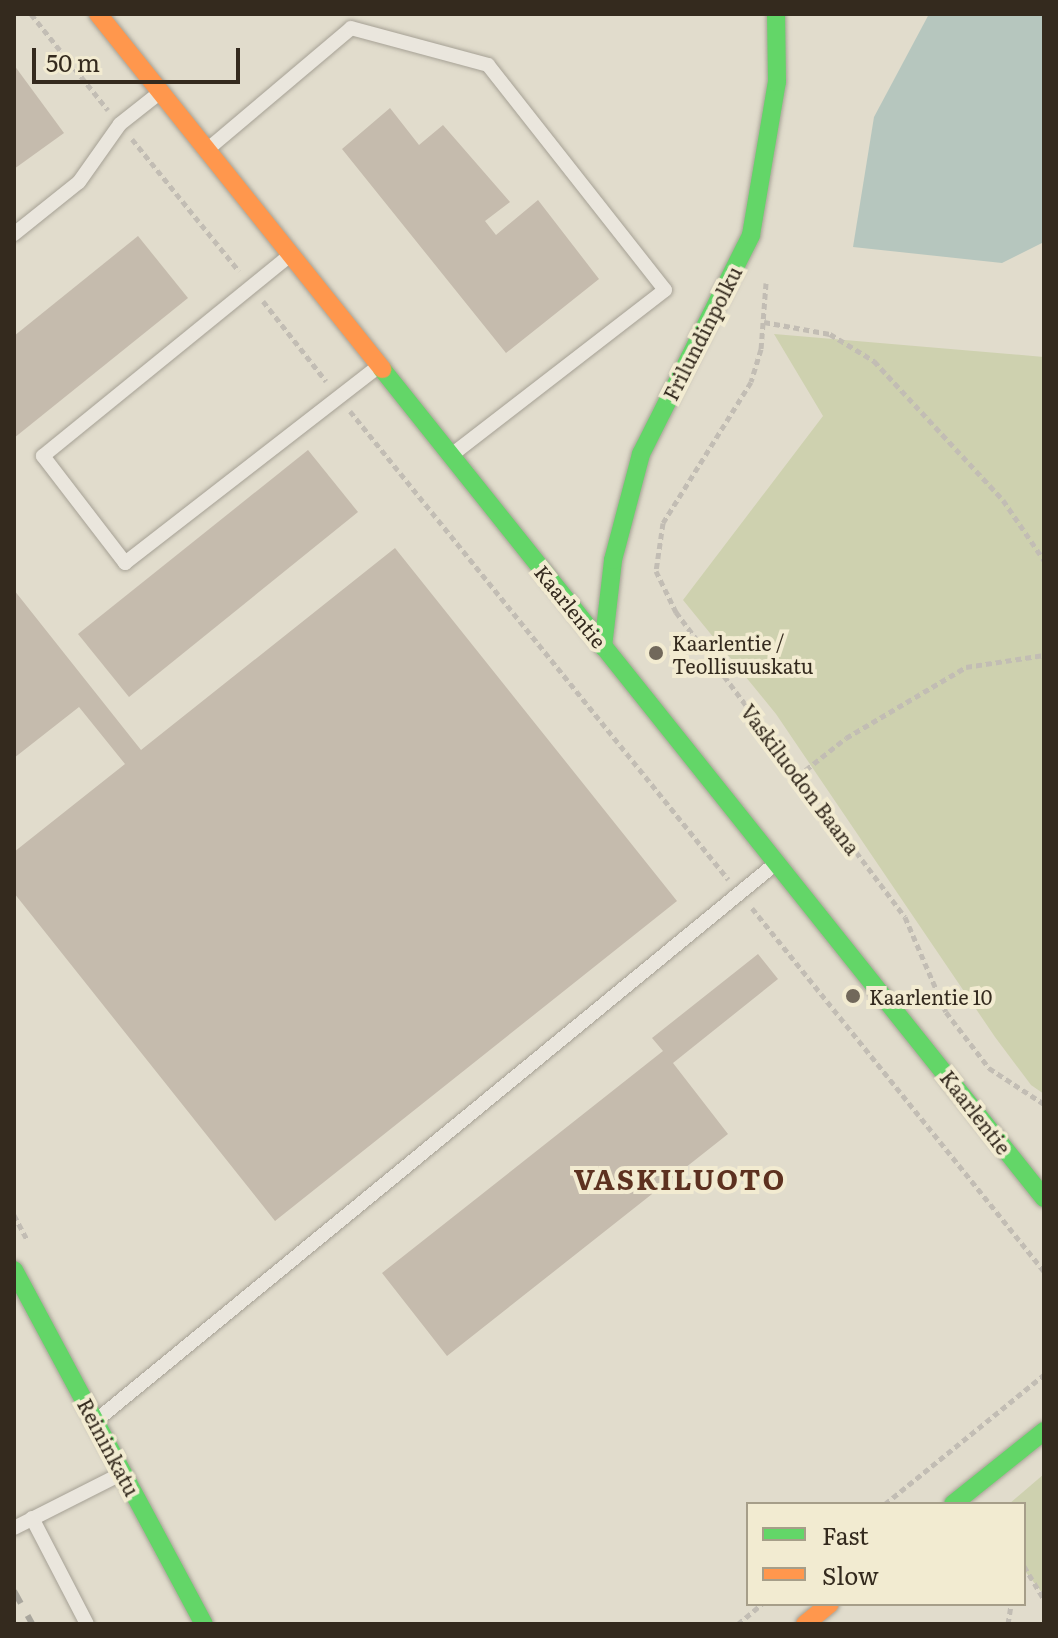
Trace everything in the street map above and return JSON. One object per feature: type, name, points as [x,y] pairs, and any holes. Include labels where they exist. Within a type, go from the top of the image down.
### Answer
[{"type":"street","name":"Kaarlentie","points":[[98,14],[158,94],[778,861],[1044,1198]]},
{"type":"street","name":"Frilundinpolku","points":[[603,647],[613,560],[641,454],[751,235],[777,82],[776,14]]},
{"type":"street","name":"Reininkatu","points":[[14,1270],[204,1624]]},
{"type":"street","points":[[955,1502],[1044,1431]]},
{"type":"street","points":[[805,1624],[828,1606]]},
{"type":"lane","points":[[205,152],[351,28],[488,65],[665,290],[451,456]]},
{"type":"lane","points":[[14,234],[79,182],[120,124],[158,94]]},
{"type":"lane","points":[[289,256],[43,456],[125,563],[378,367]]},
{"type":"lane","points":[[95,1421],[778,861]]},
{"type":"lane","points":[[14,1528],[123,1473]]},
{"type":"lane","points":[[32,1518],[87,1624]]},
{"type":"path","points":[[31,14],[1036,1257],[1044,1271]]},
{"type":"path","name":"Vaskiluodon Baana","points":[[766,271],[764,322],[756,368],[744,397],[674,502],[655,556],[659,580],[676,612],[905,917],[955,1023],[989,1068],[1044,1104]]},
{"type":"path","points":[[764,322],[830,334],[874,361],[1003,500],[1044,560]]},
{"type":"path","points":[[798,776],[846,738],[966,667],[1044,655]]},
{"type":"path","points":[[1036,1257],[1044,1250]]},
{"type":"path","points":[[887,1502],[1044,1375]]},
{"type":"path","points":[[1026,1569],[1044,1599]]},
{"type":"path","points":[[738,1624],[760,1606]]},
{"type":"green space","points":[[774,334],[1044,357],[1044,1094],[1031,1085],[995,1037],[776,714],[683,600],[823,416]]},
{"type":"green space","points":[[1044,1474],[1044,1595],[1026,1572],[1026,1502],[1011,1502]]},
{"type":"shaded area","points":[[929,14],[1044,14],[1044,242],[1002,263],[853,247],[874,117]]},
{"type":"building","points":[[14,65],[64,133],[14,169]]},
{"type":"building","points":[[390,108],[419,145],[443,125],[510,202],[485,221],[496,235],[538,200],[599,279],[506,353],[342,149]]},
{"type":"building","points":[[138,236],[188,298],[14,438],[14,336]]},
{"type":"building","points":[[308,450],[358,512],[129,697],[78,634]]},
{"type":"building","points":[[395,548],[677,901],[275,1221],[14,893],[14,852],[125,764],[79,707],[14,758],[14,590],[141,750]]},
{"type":"building","points":[[758,954],[778,979],[673,1063],[728,1134],[447,1356],[382,1273],[663,1051],[652,1038]]},
{"type":"railway","points":[[14,1591],[32,1624]]},
{"type":"traffic: fast","points":[[603,647],[613,560],[641,454],[751,235],[777,82],[776,14]]},
{"type":"traffic: fast","points":[[382,369],[1044,1198]]},
{"type":"traffic: fast","points":[[14,1270],[204,1624]]},
{"type":"traffic: fast","points":[[955,1502],[1044,1431]]},
{"type":"traffic: slow","points":[[98,14],[382,369]]},
{"type":"traffic: slow","points":[[805,1624],[828,1606]]},
{"type":"place","name":"Kaarlentie / Teollisuuskatu","points":[[656,653]]},
{"type":"place","name":"Kaarlentie 10","points":[[853,996]]},
{"type":"district","name":"VASKILUOTO","points":[[680,1178]]}]
